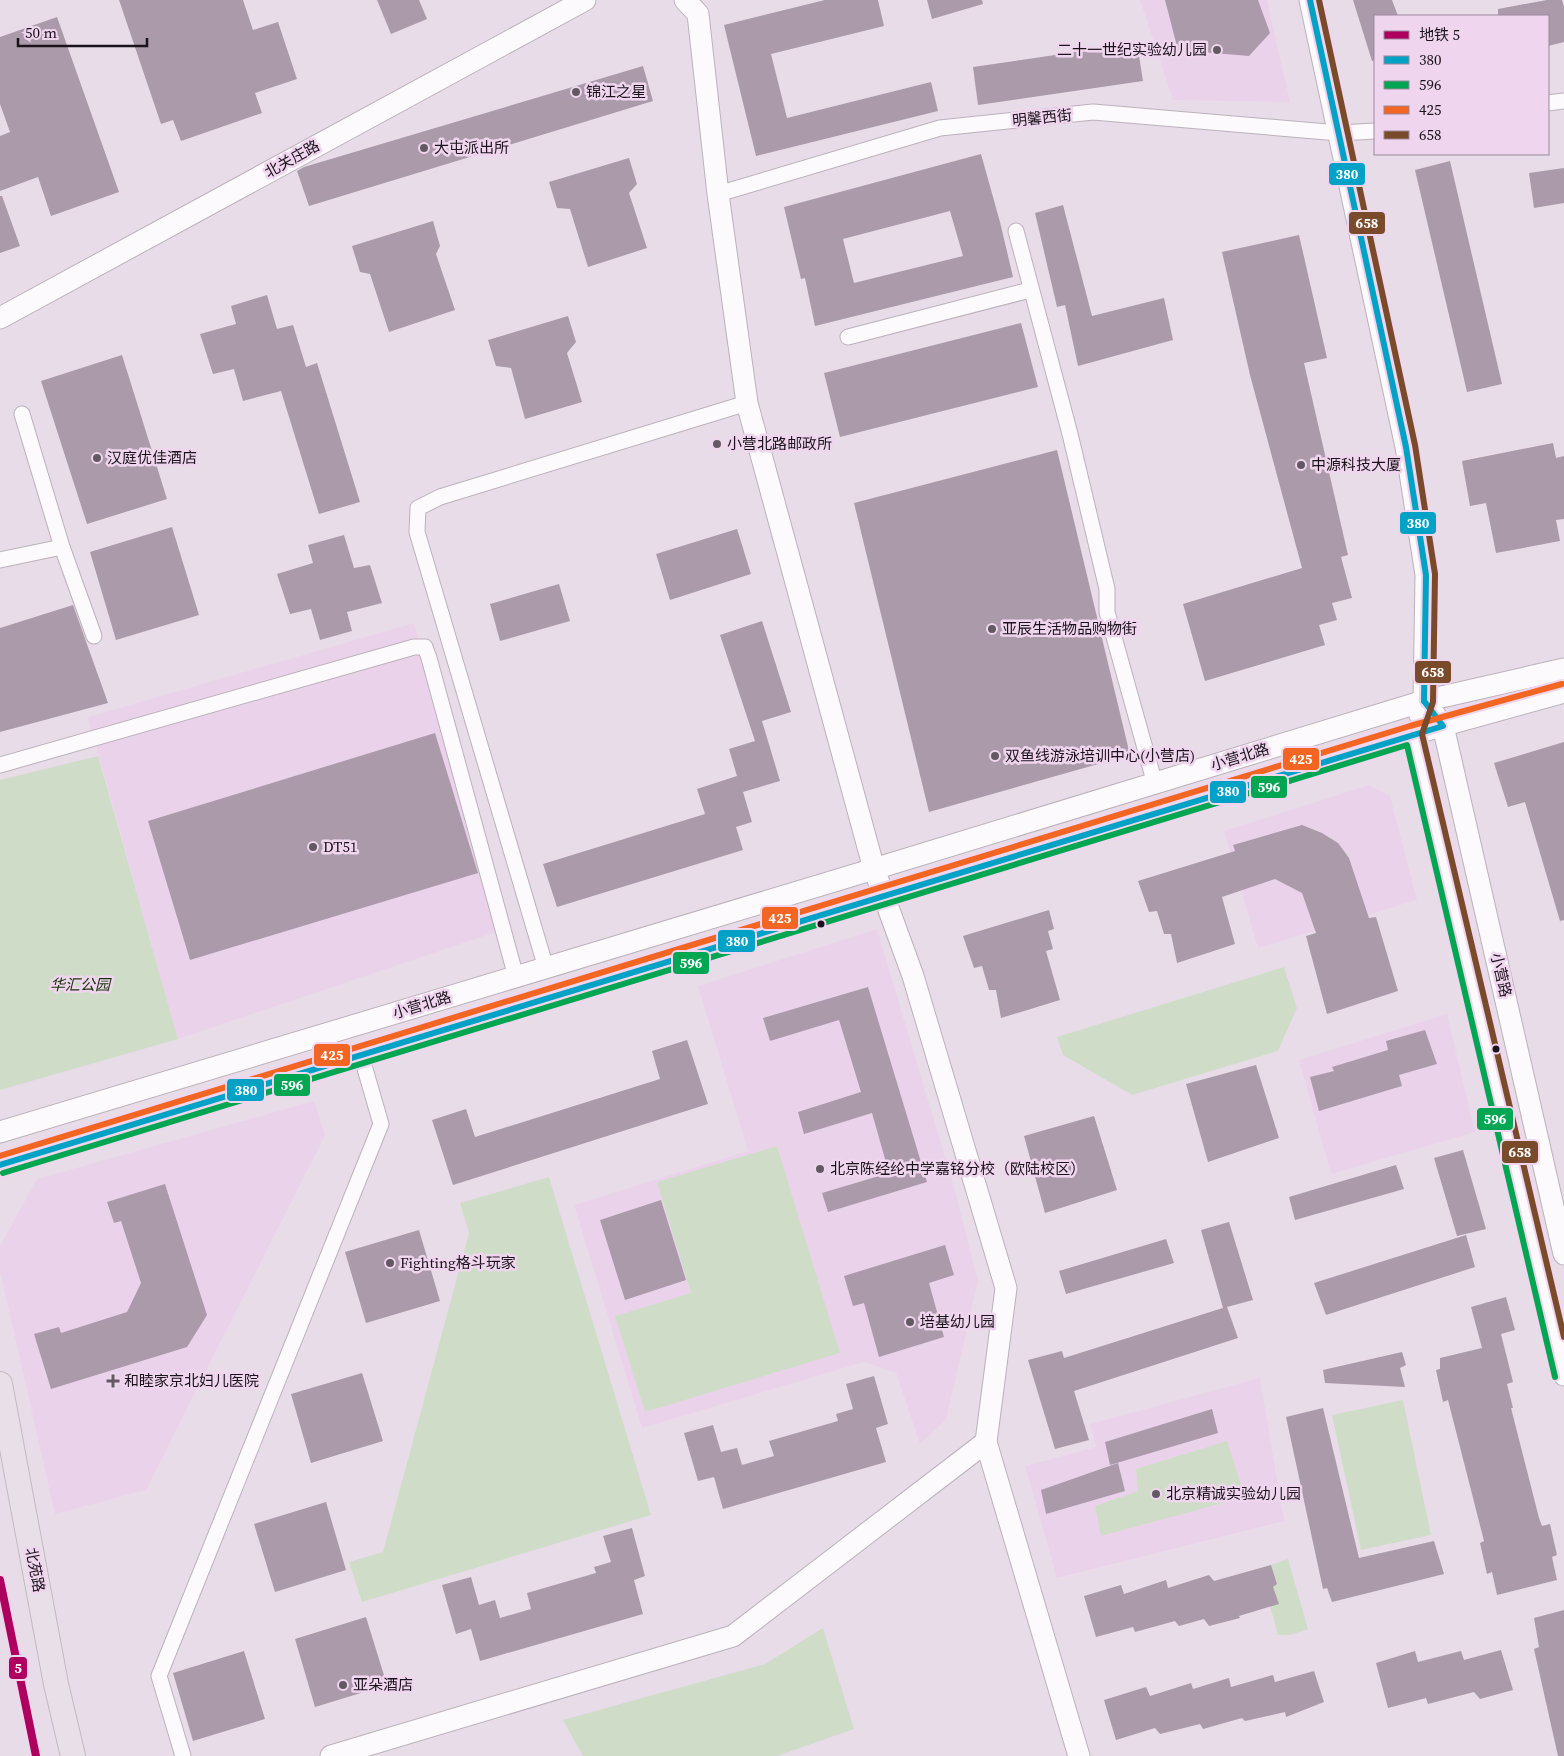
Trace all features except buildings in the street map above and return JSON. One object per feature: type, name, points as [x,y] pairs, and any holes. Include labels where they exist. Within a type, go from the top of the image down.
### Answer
[{"type":"main road","name":"北苑路","points":[[0,1384],[56,1684],[73,1756]]},
{"type":"street","name":"北关庄路","points":[[0,318],[585,0]]},
{"type":"street","points":[[685,0],[698,14],[718,194],[747,403],[874,870],[913,976],[1006,1288],[986,1442],[1079,1756]]},
{"type":"street","points":[[1310,0],[1406,447],[1426,575],[1424,701],[1413,734]]},
{"type":"street","points":[[1549,103],[1564,100]]},
{"type":"street","name":"明馨西街","points":[[718,194],[940,128],[1093,112],[1339,133],[1374,131]]},
{"type":"street","points":[[1016,231],[1030,290],[1070,434],[1107,589],[1107,612],[1155,784]]},
{"type":"street","points":[[848,337],[1030,290]]},
{"type":"street","points":[[546,968],[417,532],[418,508],[440,497],[747,403]]},
{"type":"street","points":[[22,414],[62,547],[94,636]]},
{"type":"street","points":[[0,560],[62,547]]},
{"type":"street","points":[[0,765],[414,647],[425,648],[432,667],[516,977]]},
{"type":"street","name":"小营北路","points":[[0,1132],[874,870],[1424,701],[1564,669]]},
{"type":"street","name":"小营北路","points":[[0,1165],[1413,734],[1564,692]]},
{"type":"street","name":"小营路","points":[[1424,701],[1443,726],[1564,1254]]},
{"type":"street","name":"小营路","points":[[1413,734],[1564,1374]]},
{"type":"street","points":[[183,1756],[159,1676],[381,1124],[361,1055]]},
{"type":"street","points":[[331,1756],[733,1636],[986,1442]]},
{"type":"shaded area","name":"二十一世纪实验幼儿园","points":[[1140,0],[1267,0],[1290,102],[1173,100]]},
{"type":"shaded area","name":"DT51","points":[[414,623],[508,928],[178,1039],[88,717]]},
{"type":"shaded area","points":[[1369,785],[1390,796],[1417,900],[1258,948],[1224,831]]},
{"type":"shaded area","name":"北京陈经纶中学嘉铭分校（欧陆校区）","points":[[877,929],[954,1187],[978,1281],[946,1420],[920,1444],[896,1373],[864,1362],[642,1428],[574,1205],[748,1151],[698,986]]},
{"type":"shaded area","points":[[1447,1014],[1475,1132],[1331,1174],[1299,1060]]},
{"type":"shaded area","name":"和睦家京北妇儿医院","points":[[314,1101],[325,1135],[146,1490],[55,1514],[0,1271],[0,1246],[37,1179]]},
{"type":"shaded area","name":"北京精诚实验幼儿园","points":[[1260,1378],[1284,1521],[1057,1578],[1025,1466],[1096,1447],[1090,1424]]},
{"type":"green space","name":"华汇公园","points":[[98,756],[178,1039],[0,1090],[0,780]]},
{"type":"green space","points":[[1284,967],[1297,1008],[1278,1051],[1132,1095],[1063,1055],[1057,1037]]},
{"type":"green space","points":[[777,1146],[840,1353],[645,1412],[615,1316],[691,1293],[657,1182]]},
{"type":"green space","points":[[549,1177],[651,1515],[362,1602],[349,1562],[383,1552],[469,1233],[460,1203]]},
{"type":"green space","points":[[1403,1400],[1431,1535],[1361,1550],[1332,1415]]},
{"type":"green space","points":[[1227,1441],[1245,1497],[1101,1536],[1095,1506],[1138,1491],[1136,1469]]},
{"type":"green space","points":[[1288,1559],[1308,1629],[1290,1635],[1278,1635],[1270,1606],[1273,1587],[1277,1583],[1271,1565]]},
{"type":"green space","points":[[823,1628],[854,1729],[777,1756],[583,1756],[563,1720],[765,1664]]},
{"type":"metro line","name":"5","points":[[0,1580],[36,1756]]},
{"type":"transit line","name":"380","points":[[1310,0],[1406,447],[1426,575],[1424,701]]},
{"type":"transit line","name":"658","points":[[1319,0],[1415,445],[1435,574],[1433,702],[1422,734],[1564,1337]]},
{"type":"transit line","name":"425","points":[[0,1156],[1410,726],[1562,684]]},
{"type":"transit line","name":"380","points":[[0,1165],[1443,726],[1424,701]]},
{"type":"transit line","name":"596","points":[[3,1173],[1407,745],[1555,1377]]},
{"type":"place","name":"二十一世纪实验幼儿园","points":[[1217,50]]},
{"type":"place","name":"锦江之星","points":[[576,92]]},
{"type":"place","name":"大屯派出所","points":[[424,148]]},
{"type":"place","name":"小营北路邮政所","points":[[717,444]]},
{"type":"place","name":"汉庭优佳酒店","points":[[97,458]]},
{"type":"place","name":"中源科技大厦","points":[[1301,465]]},
{"type":"place","name":"亚辰生活物品购物街","points":[[992,629]]},
{"type":"place","name":"双鱼线游泳培训中心(小营店)","points":[[995,756]]},
{"type":"place","name":"DT51","points":[[313,847]]},
{"type":"place","name":"北京陈经纶中学嘉铭分校（欧陆校区）","points":[[820,1169]]},
{"type":"place","name":"Fighting格斗玩家","points":[[390,1263]]},
{"type":"place","name":"培基幼儿园","points":[[910,1322]]},
{"type":"place","name":"和睦家京北妇儿医院","points":[[113,1381]]},
{"type":"place","name":"北京精诚实验幼儿园","points":[[1156,1494]]},
{"type":"place","name":"亚朵酒店","points":[[343,1685]]}]
